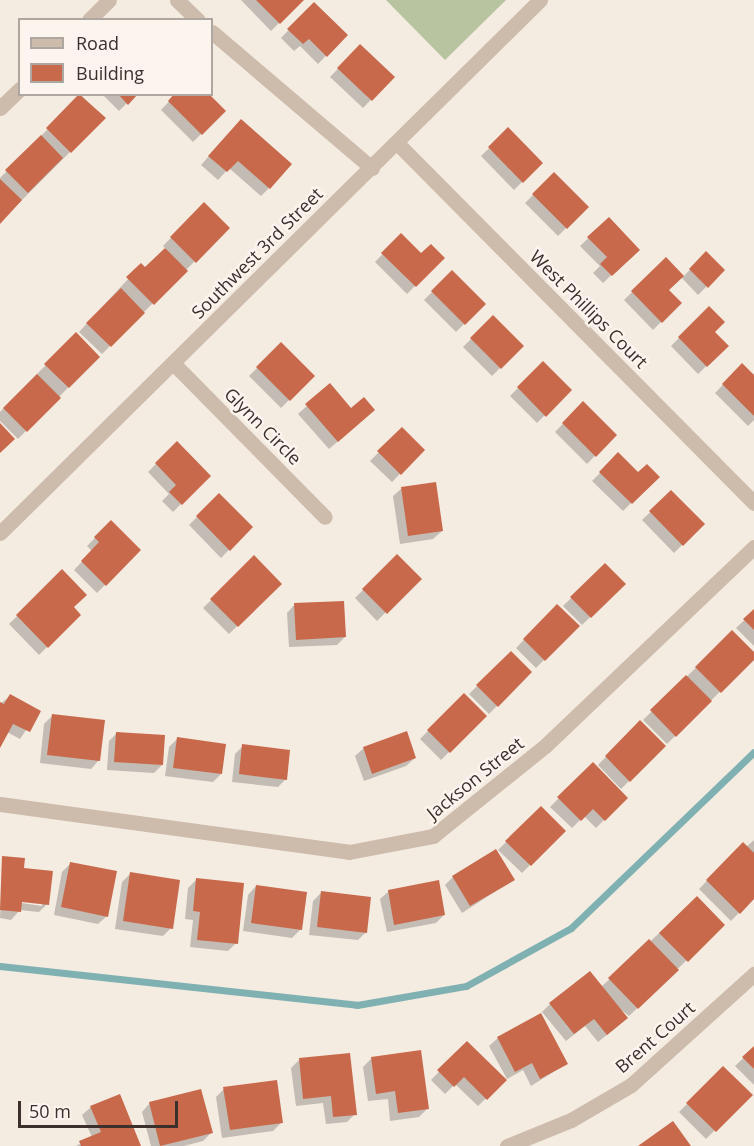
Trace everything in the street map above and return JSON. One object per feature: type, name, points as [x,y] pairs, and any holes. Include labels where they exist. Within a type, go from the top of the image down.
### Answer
[{"type":"street","points":[[91,18],[109,0]]},
{"type":"street","points":[[177,0],[196,18]]},
{"type":"street","name":"Southwest 3rd Street","points":[[0,533],[540,0]]},
{"type":"street","points":[[213,33],[372,168]]},
{"type":"street","points":[[0,108],[18,91]]},
{"type":"street","name":"West Phillips Court","points":[[397,143],[754,503]]},
{"type":"street","name":"Glynn Circle","points":[[173,363],[325,517]]},
{"type":"street","name":"Jackson Street","points":[[0,804],[349,852],[433,836],[546,745],[754,547]]},
{"type":"street","name":"Brent Court","points":[[507,1146],[571,1120],[631,1085],[754,974]]},
{"type":"green space","points":[[386,0],[506,0],[445,60]]},
{"type":"building","points":[[256,0],[304,0],[280,24]]},
{"type":"building","points":[[314,2],[348,35],[327,57],[309,39],[303,44],[287,29]]},
{"type":"building","points":[[360,44],[395,77],[372,101],[337,68]]},
{"type":"building","points":[[77,96],[81,96],[106,118],[71,153],[46,128]]},
{"type":"building","points":[[120,96],[136,96],[128,105]]},
{"type":"building","points":[[172,96],[211,96],[226,111],[202,135],[168,101]]},
{"type":"building","points":[[241,119],[292,164],[270,189],[238,161],[227,172],[208,156]]},
{"type":"building","points":[[508,127],[543,163],[523,183],[488,147]]},
{"type":"building","points":[[41,135],[63,158],[28,193],[5,170]]},
{"type":"building","points":[[554,172],[589,207],[567,229],[532,194]]},
{"type":"building","points":[[0,179],[22,200],[0,224]]},
{"type":"building","points":[[204,202],[230,228],[196,263],[170,237]]},
{"type":"building","points":[[609,217],[640,250],[612,276],[600,264],[607,257],[587,237]]},
{"type":"building","points":[[401,233],[421,253],[431,244],[445,258],[416,287],[381,253]]},
{"type":"building","points":[[165,248],[188,271],[154,305],[126,277],[141,263],[145,267]]},
{"type":"building","points":[[706,251],[725,270],[708,288],[689,269]]},
{"type":"building","points":[[666,257],[684,276],[669,290],[682,303],[662,323],[631,291]]},
{"type":"building","points":[[452,270],[486,304],[465,325],[431,291]]},
{"type":"building","points":[[121,288],[145,313],[111,347],[86,323]]},
{"type":"building","points":[[709,306],[725,322],[715,332],[729,346],[707,367],[678,337]]},
{"type":"building","points":[[493,315],[524,346],[501,369],[470,338]]},
{"type":"building","points":[[76,332],[100,357],[69,388],[44,364]]},
{"type":"building","points":[[281,342],[315,376],[290,401],[256,367]]},
{"type":"building","points":[[543,361],[572,390],[546,417],[517,387]]},
{"type":"building","points":[[742,363],[754,375],[754,416],[722,384]]},
{"type":"building","points":[[37,374],[61,398],[27,432],[3,408]]},
{"type":"building","points":[[330,383],[351,408],[364,397],[375,410],[338,442],[305,404]]},
{"type":"building","points":[[583,401],[617,435],[596,457],[562,423]]},
{"type":"building","points":[[0,423],[15,439],[0,453]]},
{"type":"building","points":[[402,427],[425,450],[401,475],[377,451]]},
{"type":"building","points":[[177,441],[211,476],[182,505],[169,492],[176,485],[155,463]]},
{"type":"building","points":[[618,452],[638,472],[647,464],[660,477],[632,504],[599,472]]},
{"type":"building","points":[[436,482],[443,531],[408,536],[401,487]]},
{"type":"building","points":[[671,490],[705,524],[683,546],[649,511]]},
{"type":"building","points":[[219,493],[253,527],[230,551],[196,516]]},
{"type":"building","points":[[111,520],[141,550],[106,586],[81,561],[99,542],[94,537]]},
{"type":"building","points":[[397,554],[422,579],[387,614],[362,589]]},
{"type":"building","points":[[254,555],[282,584],[238,627],[210,599]]},
{"type":"building","points":[[605,563],[626,584],[591,618],[570,597]]},
{"type":"building","points":[[62,569],[87,595],[74,607],[81,615],[48,648],[16,615]]},
{"type":"building","points":[[344,601],[346,637],[296,640],[294,603]]},
{"type":"building","points":[[557,604],[580,626],[545,661],[523,639]]},
{"type":"building","points":[[754,609],[754,630],[743,619]]},
{"type":"building","points":[[732,630],[754,652],[754,660],[721,693],[695,667]]},
{"type":"building","points":[[511,651],[532,672],[498,707],[476,685]]},
{"type":"building","points":[[686,675],[712,701],[676,737],[650,710]]},
{"type":"building","points":[[464,693],[487,716],[450,753],[427,730]]},
{"type":"building","points":[[10,694],[41,711],[30,732],[13,724],[0,748],[0,702],[4,704]]},
{"type":"building","points":[[52,714],[105,720],[100,761],[47,755]]},
{"type":"building","points":[[640,720],[666,746],[630,782],[605,756]]},
{"type":"building","points":[[407,731],[416,758],[372,774],[363,747]]},
{"type":"building","points":[[116,732],[165,735],[163,765],[114,762]]},
{"type":"building","points":[[177,737],[226,744],[222,774],[173,768]]},
{"type":"building","points":[[242,744],[290,750],[287,780],[239,774]]},
{"type":"building","points":[[593,762],[628,798],[605,821],[593,809],[581,821],[557,797]]},
{"type":"building","points":[[541,806],[566,831],[531,866],[505,841]]},
{"type":"building","points":[[743,842],[754,853],[754,899],[740,914],[706,880]]},
{"type":"building","points":[[496,849],[515,880],[470,906],[452,876]]},
{"type":"building","points":[[2,856],[25,858],[24,868],[53,871],[49,905],[22,902],[21,912],[0,910]]},
{"type":"building","points":[[70,862],[117,871],[108,917],[61,907]]},
{"type":"building","points":[[130,872],[180,880],[173,929],[123,921]]},
{"type":"building","points":[[196,878],[244,883],[238,944],[197,940],[200,912],[193,911]]},
{"type":"building","points":[[439,880],[445,915],[394,925],[388,890]]},
{"type":"building","points":[[256,885],[307,892],[302,930],[251,923]]},
{"type":"building","points":[[321,891],[371,897],[367,933],[317,927]]},
{"type":"building","points":[[697,896],[725,925],[688,962],[659,933]]},
{"type":"building","points":[[649,939],[679,970],[638,1009],[608,978]]},
{"type":"building","points":[[590,971],[628,1018],[607,1035],[594,1019],[574,1034],[549,1003]]},
{"type":"building","points":[[541,1013],[568,1064],[540,1079],[532,1063],[515,1072],[497,1037]]},
{"type":"building","points":[[467,1041],[507,1080],[487,1100],[464,1077],[454,1087],[437,1070]]},
{"type":"building","points":[[754,1046],[754,1069],[742,1057]]},
{"type":"building","points":[[421,1050],[429,1109],[398,1113],[395,1091],[376,1094],[371,1057]]},
{"type":"building","points":[[350,1053],[357,1115],[333,1117],[331,1096],[303,1099],[299,1058]]},
{"type":"building","points":[[723,1066],[753,1095],[716,1132],[686,1103]]},
{"type":"building","points":[[277,1080],[283,1123],[230,1130],[223,1087]]},
{"type":"building","points":[[201,1089],[213,1133],[160,1146],[149,1102]]},
{"type":"building","points":[[120,1094],[141,1146],[81,1146],[79,1141],[101,1132],[90,1106]]},
{"type":"building","points":[[673,1121],[691,1146],[638,1146]]},
{"type":"waterway","points":[[0,966],[357,1005],[466,986],[571,928],[754,752]]}]
